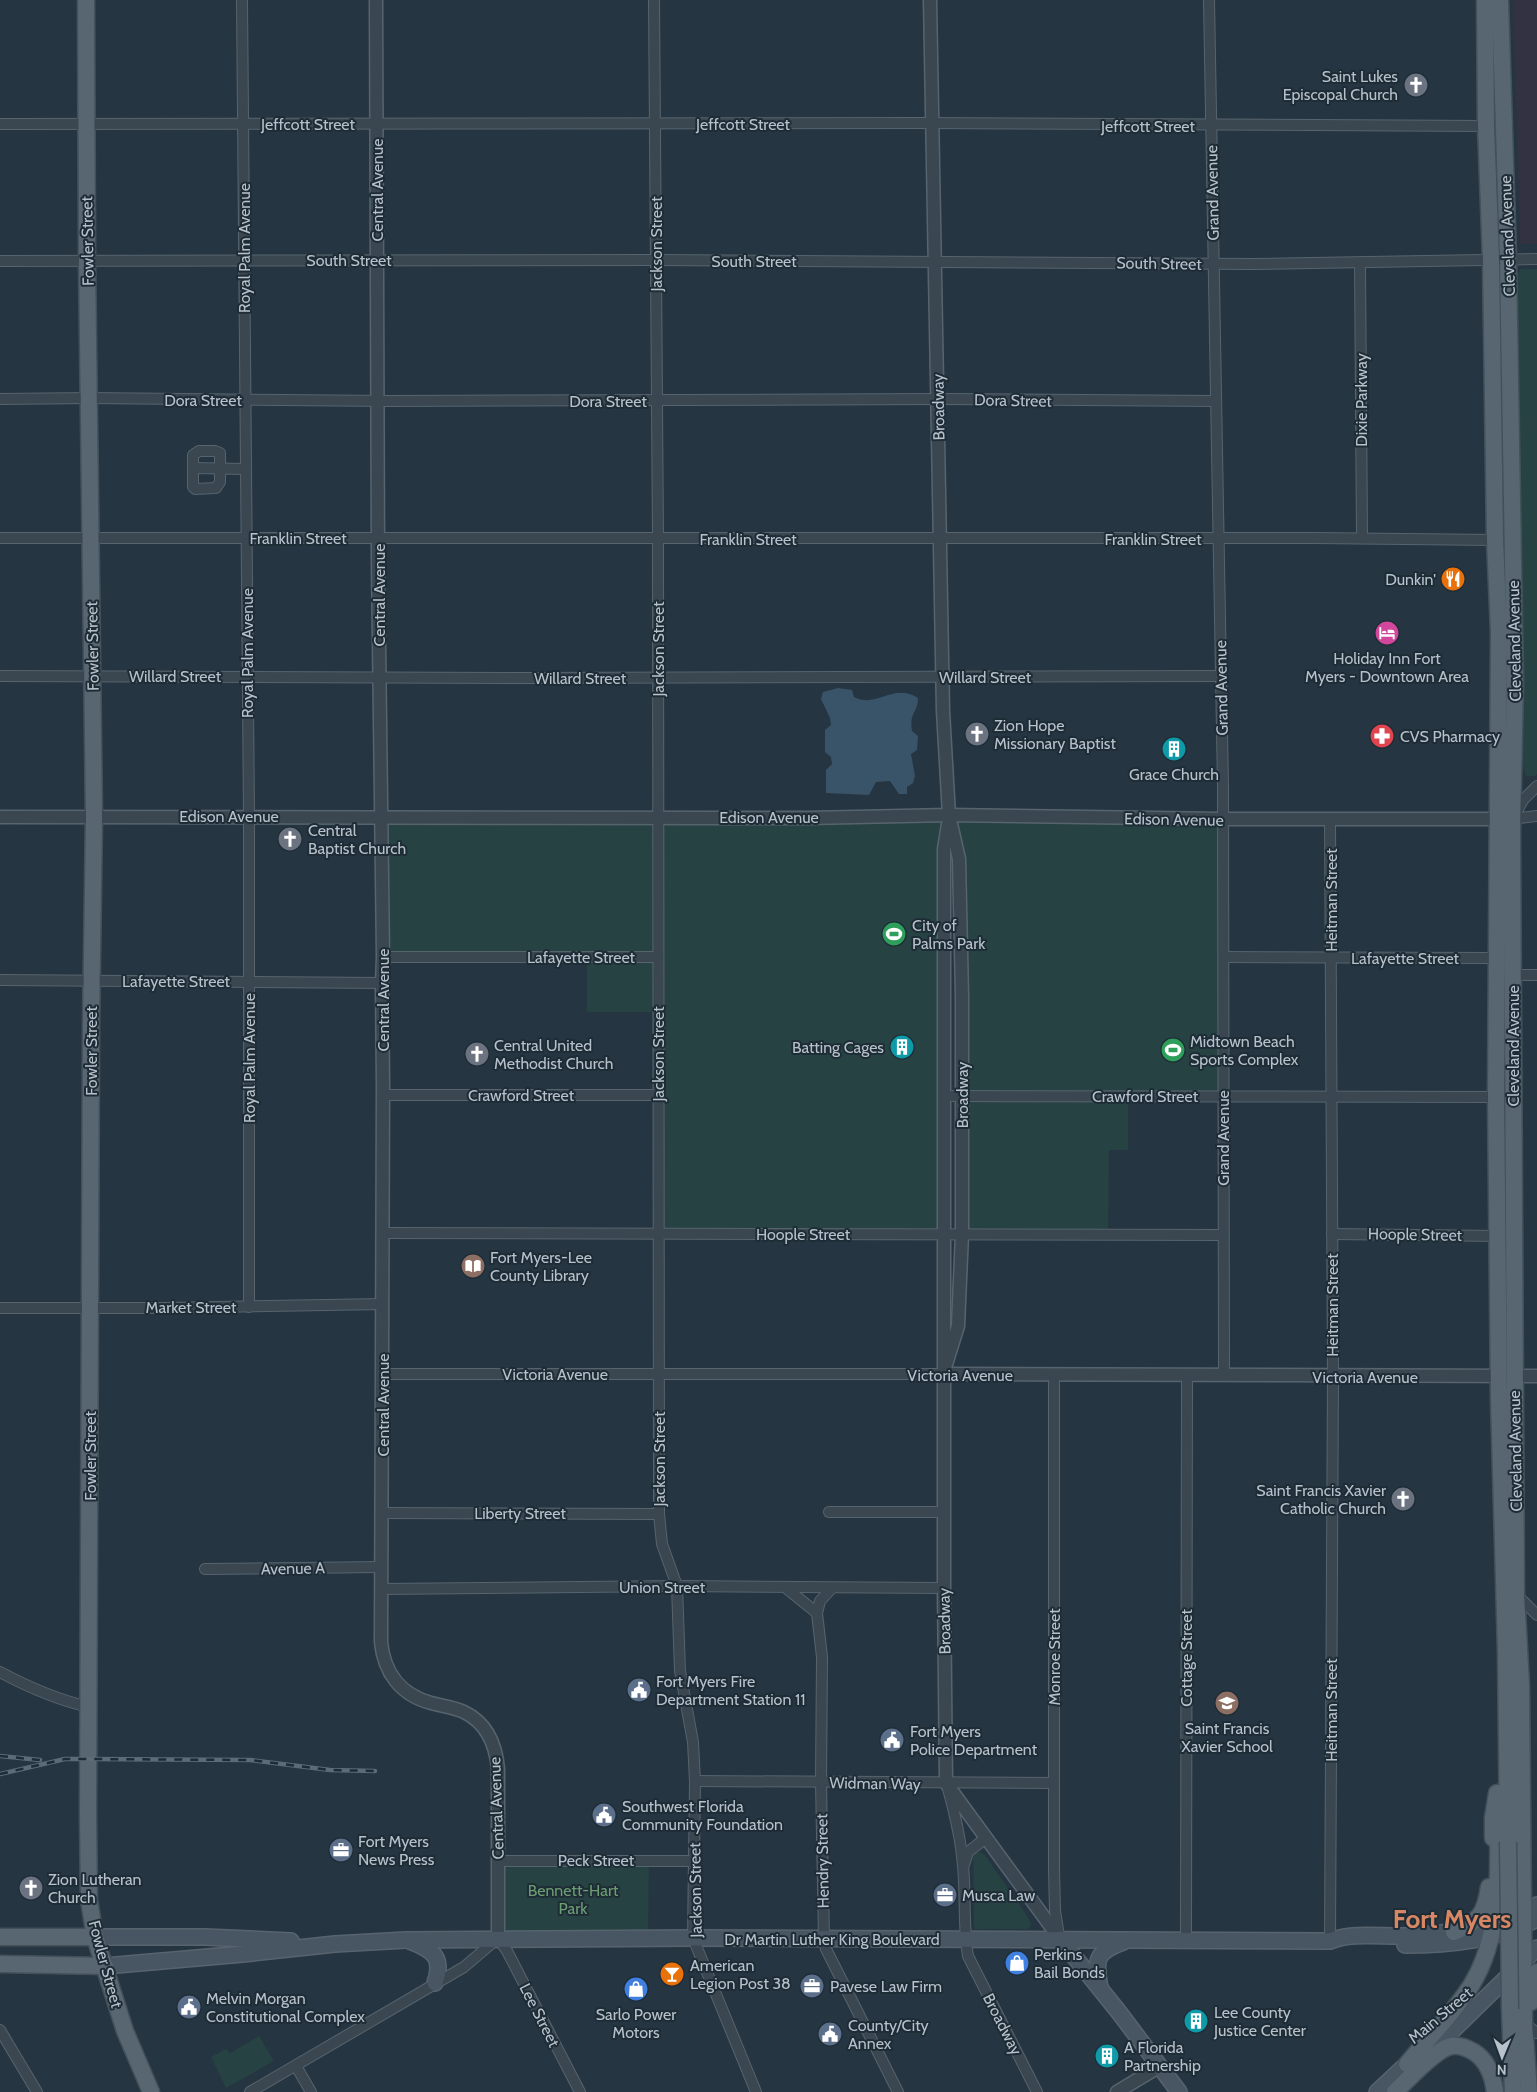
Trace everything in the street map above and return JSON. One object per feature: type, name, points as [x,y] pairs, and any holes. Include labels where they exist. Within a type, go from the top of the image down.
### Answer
[{"type":"main road","name":"Fowler Street","points":[[86,0],[87,260],[94,817],[90,1307],[89,1892],[95,1937],[125,2031],[151,2092]]},
{"type":"main road","name":"Cleveland Avenue","points":[[1485,0],[1486,126],[1492,260],[1495,540],[1505,819],[1513,975],[1514,1134],[1506,1377]]},
{"type":"main road","name":"Cleveland Avenue","points":[[1500,0],[1508,259],[1515,684],[1497,958],[1496,1097],[1498,1236],[1506,1377],[1510,1590],[1506,1652],[1510,2009],[1513,2092]]},
{"type":"main road","points":[[1495,540],[1513,567]]},
{"type":"main road","points":[[1496,1097],[1507,1114],[1514,1134]]},
{"type":"main road","name":"Cleveland Avenue","points":[[1510,1590],[1521,1685],[1531,1915],[1528,1952],[1531,2028],[1529,2092]]},
{"type":"main road","points":[[1407,2064],[1471,1984],[1496,1931],[1498,1879],[1496,1667],[1510,1590]]},
{"type":"main road","points":[[1454,1932],[1474,1923],[1482,1914],[1487,1901],[1492,1863],[1493,1818],[1497,1793]]},
{"type":"main road","name":"Dr Martin Luther King Boulevard","points":[[105,1966],[335,1944],[498,1938],[1330,1941],[1340,1945],[1417,1946],[1458,1943],[1496,1931],[1531,1915]]},
{"type":"main road","name":"Dr Martin Luther King Boulevard","points":[[1330,1941],[1340,1937],[1408,1936],[1496,1931]]},
{"type":"main road","name":"Dr Martin Luther King Boulevard","points":[[0,1937],[205,1937],[335,1944]]},
{"type":"main road","points":[[146,1963],[161,1956],[236,1950],[244,1945],[245,1939]]},
{"type":"main road","points":[[1060,1939],[1101,1989],[1179,2092]]},
{"type":"main road","points":[[406,1940],[425,1947],[436,1956],[439,1968],[435,1983]]},
{"type":"main road","points":[[1101,1989],[1098,1964],[1102,1952],[1131,1940]]},
{"type":"main road","name":"Main Street","points":[[1377,2092],[1407,2064],[1451,2032],[1528,1952]]},
{"type":"main road","points":[[0,1964],[105,1966]]},
{"type":"main road","points":[[1531,2028],[1528,2015],[1537,1972]]},
{"type":"main road","points":[[1395,2092],[1440,2050],[1452,2046],[1465,2047],[1479,2056],[1490,2070],[1495,2092]]},
{"type":"street","name":"Royal Palm Avenue","points":[[242,0],[249,816],[249,1307]]},
{"type":"street","name":"Central Avenue","points":[[376,0],[383,957],[382,1654],[392,1677],[408,1693],[417,1698],[466,1713],[483,1727],[489,1736],[496,1754],[498,1770],[498,1938]]},
{"type":"street","name":"Jackson Street","points":[[654,0],[658,538],[659,1514],[662,1544],[676,1586],[680,1671],[693,1742],[695,1781],[693,1938],[756,2092]]},
{"type":"street","name":"Broadway","points":[[930,0],[939,399],[942,677],[949,815],[959,859],[962,959],[962,1234],[958,1326],[943,1374]]},
{"type":"street","name":"Grand Avenue","points":[[1209,0],[1223,820],[1224,1376]]},
{"type":"street","name":"Jeffcott Street","points":[[0,124],[1486,126]]},
{"type":"street","name":"South Street","points":[[0,261],[656,260],[1213,264],[1537,259]]},
{"type":"street","name":"Dixie Parkway","points":[[1360,263],[1362,538]]},
{"type":"street","name":"Dora Street","points":[[0,399],[378,401],[939,399],[1216,401]]},
{"type":"street","points":[[199,451],[215,451],[220,453],[218,486],[216,488],[193,488],[193,468],[193,455],[195,453],[199,451]]},
{"type":"street","points":[[193,468],[245,468]]},
{"type":"street","name":"Franklin Street","points":[[0,538],[1362,538],[1495,540]]},
{"type":"street","name":"Willard Street","points":[[0,676],[658,678],[1221,676]]},
{"type":"street","points":[[1505,819],[1537,786]]},
{"type":"street","name":"Broadway","points":[[949,815],[944,849],[945,1234],[943,1374],[946,1783],[955,1816],[963,1866],[965,1939],[968,1956],[1038,2092]]},
{"type":"street","name":"Edison Avenue","points":[[0,817],[808,818],[949,815],[1223,820],[1505,819],[1537,816]]},
{"type":"street","name":"Heitman Street","points":[[1330,819],[1333,1377],[1330,1941]]},
{"type":"street","name":"Lafayette Street","points":[[383,957],[658,957]]},
{"type":"street","name":"Lafayette Street","points":[[1224,957],[1497,958]]},
{"type":"street","points":[[1513,975],[1537,975]]},
{"type":"street","name":"Lafayette Street","points":[[0,980],[382,983]]},
{"type":"street","name":"Crawford Street","points":[[383,1094],[658,1095]]},
{"type":"street","name":"Crawford Street","points":[[944,1096],[1496,1097]]},
{"type":"street","name":"Hoople Street","points":[[383,1233],[1223,1235]]},
{"type":"street","name":"Hoople Street","points":[[1332,1234],[1498,1236]]},
{"type":"street","name":"Market Street","points":[[0,1308],[249,1307],[383,1304]]},
{"type":"street","name":"Victoria Avenue","points":[[383,1374],[1537,1376]]},
{"type":"street","name":"Monroe Street","points":[[1054,1375],[1055,1911],[1060,1939]]},
{"type":"street","name":"Cottage Street","points":[[1186,1940],[1187,1376]]},
{"type":"street","points":[[829,1512],[944,1512]]},
{"type":"street","name":"Liberty Street","points":[[382,1513],[659,1514]]},
{"type":"street","name":"Avenue A","points":[[205,1569],[381,1567]]},
{"type":"street","name":"Union Street","points":[[381,1589],[676,1586],[944,1588]]},
{"type":"street","points":[[786,1588],[817,1613],[820,1601],[832,1588]]},
{"type":"street","points":[[1510,1590],[1537,1615]]},
{"type":"street","name":"Hendry Street","points":[[817,1613],[822,1658],[820,1782],[824,1939],[826,1949],[898,2092]]},
{"type":"street","points":[[0,1672],[74,1704],[89,1707]]},
{"type":"street","name":"Widman Way","points":[[695,1781],[1054,1783]]},
{"type":"street","points":[[946,1783],[1060,1939]]},
{"type":"street","points":[[963,1866],[968,1852],[986,1838]]},
{"type":"street","name":"Peck Street","points":[[498,1861],[693,1861]]},
{"type":"street","points":[[250,2092],[464,1967],[498,1938]]},
{"type":"street","name":"Lee Street","points":[[498,1938],[507,1951],[580,2092]]},
{"type":"street","points":[[0,2030],[37,2092]]},
{"type":"street","points":[[296,2066],[312,2092]]},
{"type":"street","points":[[1117,2092],[1160,2066]]},
{"type":"shaded area","points":[[1513,0],[1537,0],[1537,244],[1520,244]]},
{"type":"shaded area","points":[[838,688],[852,690],[854,697],[862,700],[901,693],[918,698],[911,725],[912,731],[918,736],[917,750],[911,754],[915,776],[913,783],[907,787],[907,794],[899,794],[890,781],[876,782],[869,795],[826,793],[826,770],[832,764],[831,757],[825,752],[825,730],[831,725],[830,718],[821,699],[823,692]]},
{"type":"green space","points":[[1520,269],[1537,269],[1537,774],[1535,776],[1526,776],[1523,767],[1516,280]]},
{"type":"green space","name":"City of Palms Park","points":[[947,817],[943,1232],[661,1231],[661,820]]},
{"type":"green space","points":[[952,817],[1221,822],[1222,1094],[1128,1094],[1128,1150],[1109,1150],[1108,1233],[964,1232]]},
{"type":"green space","points":[[383,819],[656,820],[657,955],[386,955]]},
{"type":"green space","points":[[587,960],[656,960],[656,1012],[587,1012]]},
{"type":"green space","points":[[980,1852],[985,1855],[1029,1919],[1031,1925],[1028,1929],[974,1929],[973,1857],[976,1853]]},
{"type":"green space","name":"Bennett-Hart Park","points":[[498,1860],[649,1860],[648,1938],[498,1938]]},
{"type":"green space","points":[[259,2036],[274,2061],[226,2088],[211,2057],[226,2049],[230,2053]]},
{"type":"railway","points":[[0,1756],[40,1760]]},
{"type":"railway","points":[[0,1774],[65,1759],[250,1760],[330,1770],[375,1771]]},
{"type":"place","name":"Saint Lukes Episcopal Church","points":[[1416,85]]},
{"type":"place","name":"Dunkin'","points":[[1453,579]]},
{"type":"place","name":"Holiday Inn Fort Myers - Downtown Area","points":[[1387,633]]},
{"type":"place","name":"Zion Hope Missionary Baptist","points":[[977,734]]},
{"type":"place","name":"CVS Pharmacy","points":[[1382,736]]},
{"type":"place","name":"Grace Church","points":[[1174,749]]},
{"type":"place","name":"Central Baptist Church","points":[[290,839]]},
{"type":"place","name":"City of Palms Park","points":[[894,934]]},
{"type":"place","name":"Batting Cages","points":[[902,1047]]},
{"type":"place","name":"Midtown Beach Sports Complex","points":[[1173,1050]]},
{"type":"place","name":"Central United Methodist Church","points":[[477,1054]]},
{"type":"place","name":"Fort Myers-Lee County Library","points":[[473,1266]]},
{"type":"place","name":"Saint Francis Xavier Catholic Church","points":[[1403,1499]]},
{"type":"place","name":"Fort Myers Fire Department Station 11","points":[[639,1690]]},
{"type":"place","name":"Saint Francis Xavier School","points":[[1227,1703]]},
{"type":"place","name":"Fort Myers Police Department","points":[[892,1740]]},
{"type":"place","name":"Southwest Florida Community Foundation","points":[[604,1815]]},
{"type":"place","name":"Fort Myers News Press","points":[[341,1850]]},
{"type":"place","name":"Zion Lutheran Church","points":[[31,1888]]},
{"type":"place","name":"Musca Law","points":[[945,1895]]},
{"type":"place","name":"Perkins Bail Bonds","points":[[1017,1963]]},
{"type":"place","name":"American Legion Post 38","points":[[672,1974]]},
{"type":"place","name":"Pavese Law Firm","points":[[812,1986]]},
{"type":"place","name":"Sarlo Power Motors","points":[[636,1989]]},
{"type":"place","name":"Melvin Morgan Constitutional Complex","points":[[189,2007]]},
{"type":"place","name":"Lee County Justice Center","points":[[1196,2021]]},
{"type":"place","name":"County/City Annex","points":[[830,2034]]},
{"type":"place","name":"A Florida Partnership","points":[[1107,2056]]},
{"type":"district","name":"Fort Myers","points":[[1452,1919]]}]
